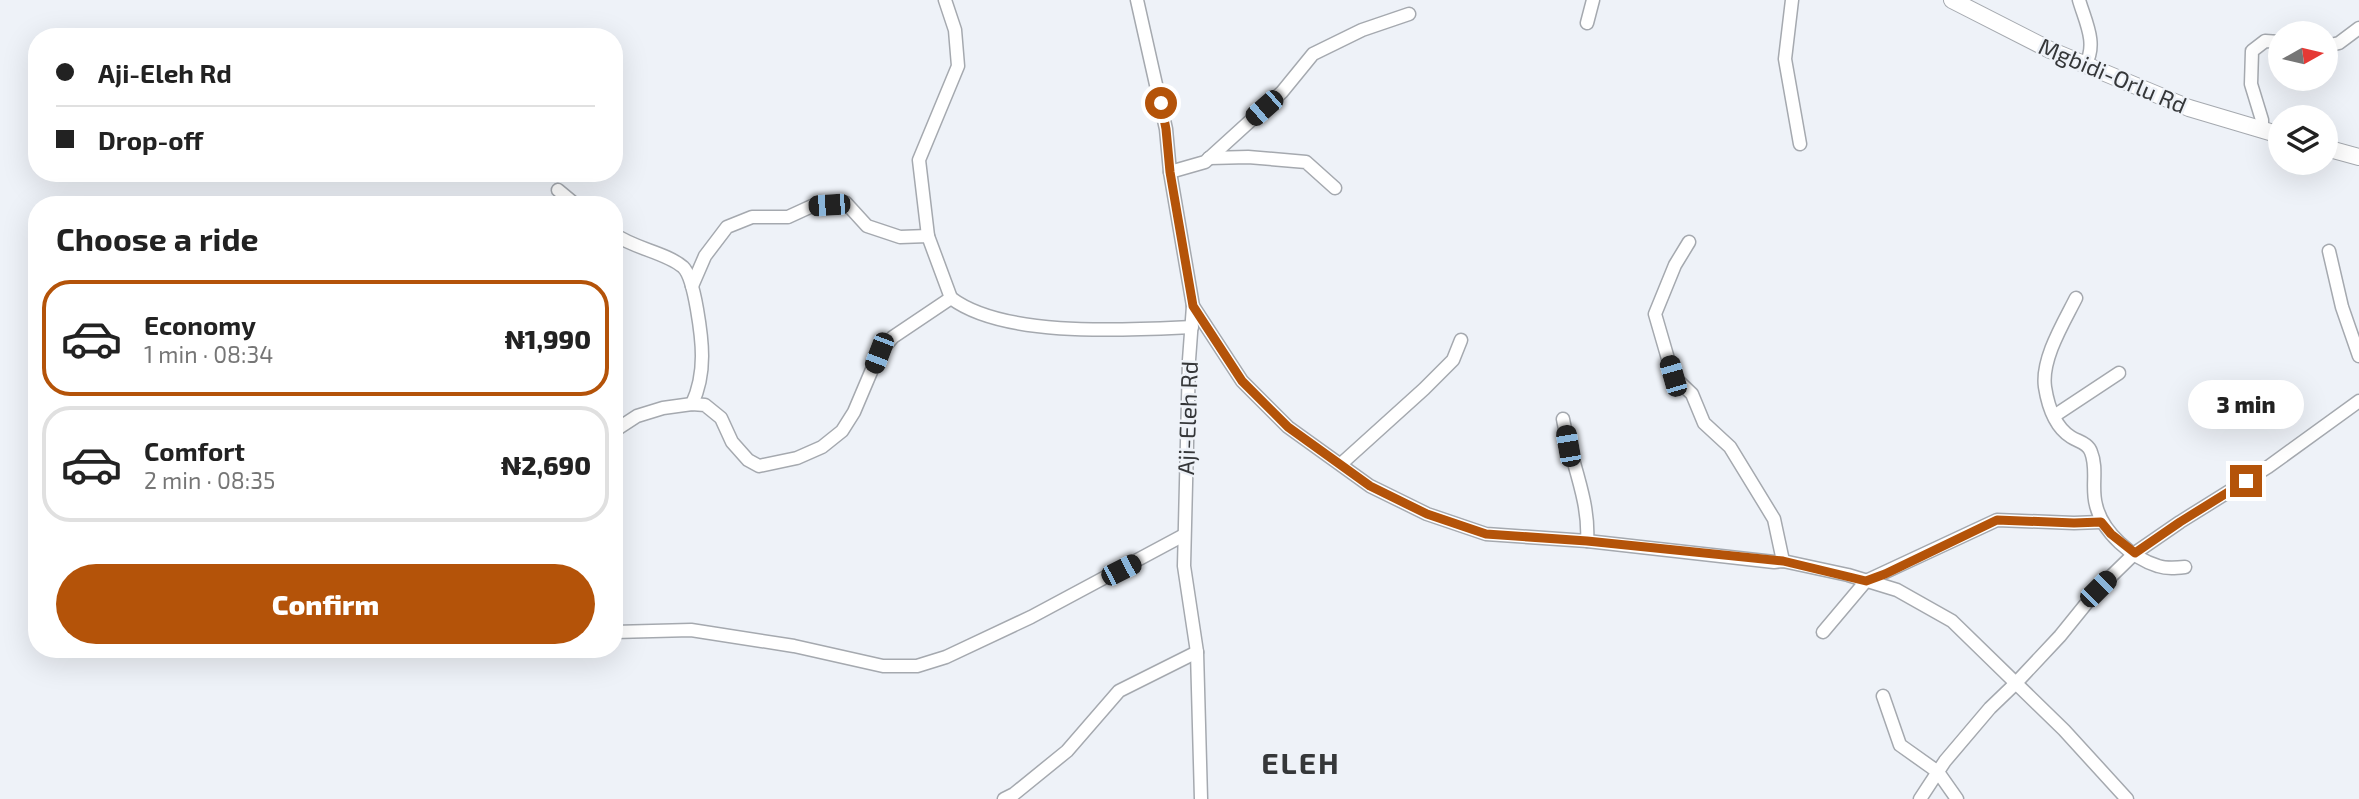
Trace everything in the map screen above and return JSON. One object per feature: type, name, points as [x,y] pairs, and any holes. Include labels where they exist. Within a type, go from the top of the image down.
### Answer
[{"type":"main road","name":"Mgbidi-Orlu Rd","points":[[1952,0],[2085,65],[2189,108],[2268,132]]},
{"type":"main road","points":[[2338,151],[2359,157]]},
{"type":"street","points":[[944,0],[955,30],[958,66],[919,160],[928,236],[951,298],[965,309],[1017,324],[1087,328],[1192,327]]},
{"type":"street","name":"Aji-Eleh Rd","points":[[1137,0],[1166,129],[1170,172],[1193,306],[1184,566],[1197,652],[1201,799]]},
{"type":"street","points":[[1587,23],[1593,0]]},
{"type":"street","points":[[1792,0],[1785,59],[1800,144]]},
{"type":"street","points":[[2079,0],[2089,30],[2091,50],[2085,65]]},
{"type":"street","points":[[1170,172],[1205,162],[1282,92],[1313,54],[1362,30],[1409,14]]},
{"type":"street","points":[[2338,43],[2359,28]]},
{"type":"street","points":[[2262,130],[2262,120],[2251,84],[2252,51],[2268,41]]},
{"type":"street","points":[[1209,158],[1248,157],[1306,162],[1335,188]]},
{"type":"street","points":[[558,190],[565,196]]},
{"type":"street","points":[[692,286],[705,256],[727,227],[752,217],[788,217],[812,206],[846,203],[867,226],[900,237],[928,236]]},
{"type":"street","points":[[623,239],[680,265],[687,272],[692,286],[702,355],[700,377],[692,404]]},
{"type":"street","points":[[1689,242],[1675,265],[1656,314],[1673,376],[1692,394],[1704,423],[1730,447],[1774,520],[1783,561]]},
{"type":"street","points":[[2329,251],[2342,307],[2359,356]]},
{"type":"street","points":[[623,425],[637,416],[663,408],[705,405],[720,418],[748,460],[759,466],[797,458],[821,447],[842,431],[854,412],[879,353],[893,337],[951,298]]},
{"type":"street","points":[[2076,298],[2051,347],[2044,385],[2056,423],[2063,432],[2083,442],[2091,451],[2095,502],[2101,522],[2111,534],[2155,565],[2166,568],[2185,567]]},
{"type":"street","points":[[1193,306],[1242,381],[1288,427],[1370,486],[1427,514],[1486,534],[1587,541],[1783,561],[1897,590],[1952,621],[2064,730],[2127,799]]},
{"type":"street","points":[[1340,464],[1443,369],[1452,359],[1461,340]]},
{"type":"street","points":[[2054,416],[2119,373]]},
{"type":"street","points":[[1920,799],[1938,772],[1990,708],[2060,636],[2098,589],[2135,553],[2268,467],[2359,401]]},
{"type":"street","points":[[1563,419],[1588,522],[1587,541]]},
{"type":"street","points":[[1823,632],[1866,581],[1997,520],[2101,522]]},
{"type":"street","points":[[623,632],[691,630],[794,646],[883,666],[918,666],[946,657],[1031,617],[1184,535]]},
{"type":"street","points":[[1004,799],[1067,751],[1119,691],[1197,652]]},
{"type":"street","points":[[1883,696],[1900,745],[1938,772],[1957,799]]},
{"type":"district","name":"ELEH","points":[[1301,762]]},
{"type":"route","points":[[1161,103],[1193,306],[1242,381],[1288,427],[1370,486],[1427,514],[1486,534],[1587,541],[1783,561],[1866,581],[1997,520],[2101,522],[2111,534],[2135,553],[2246,481]]}]
